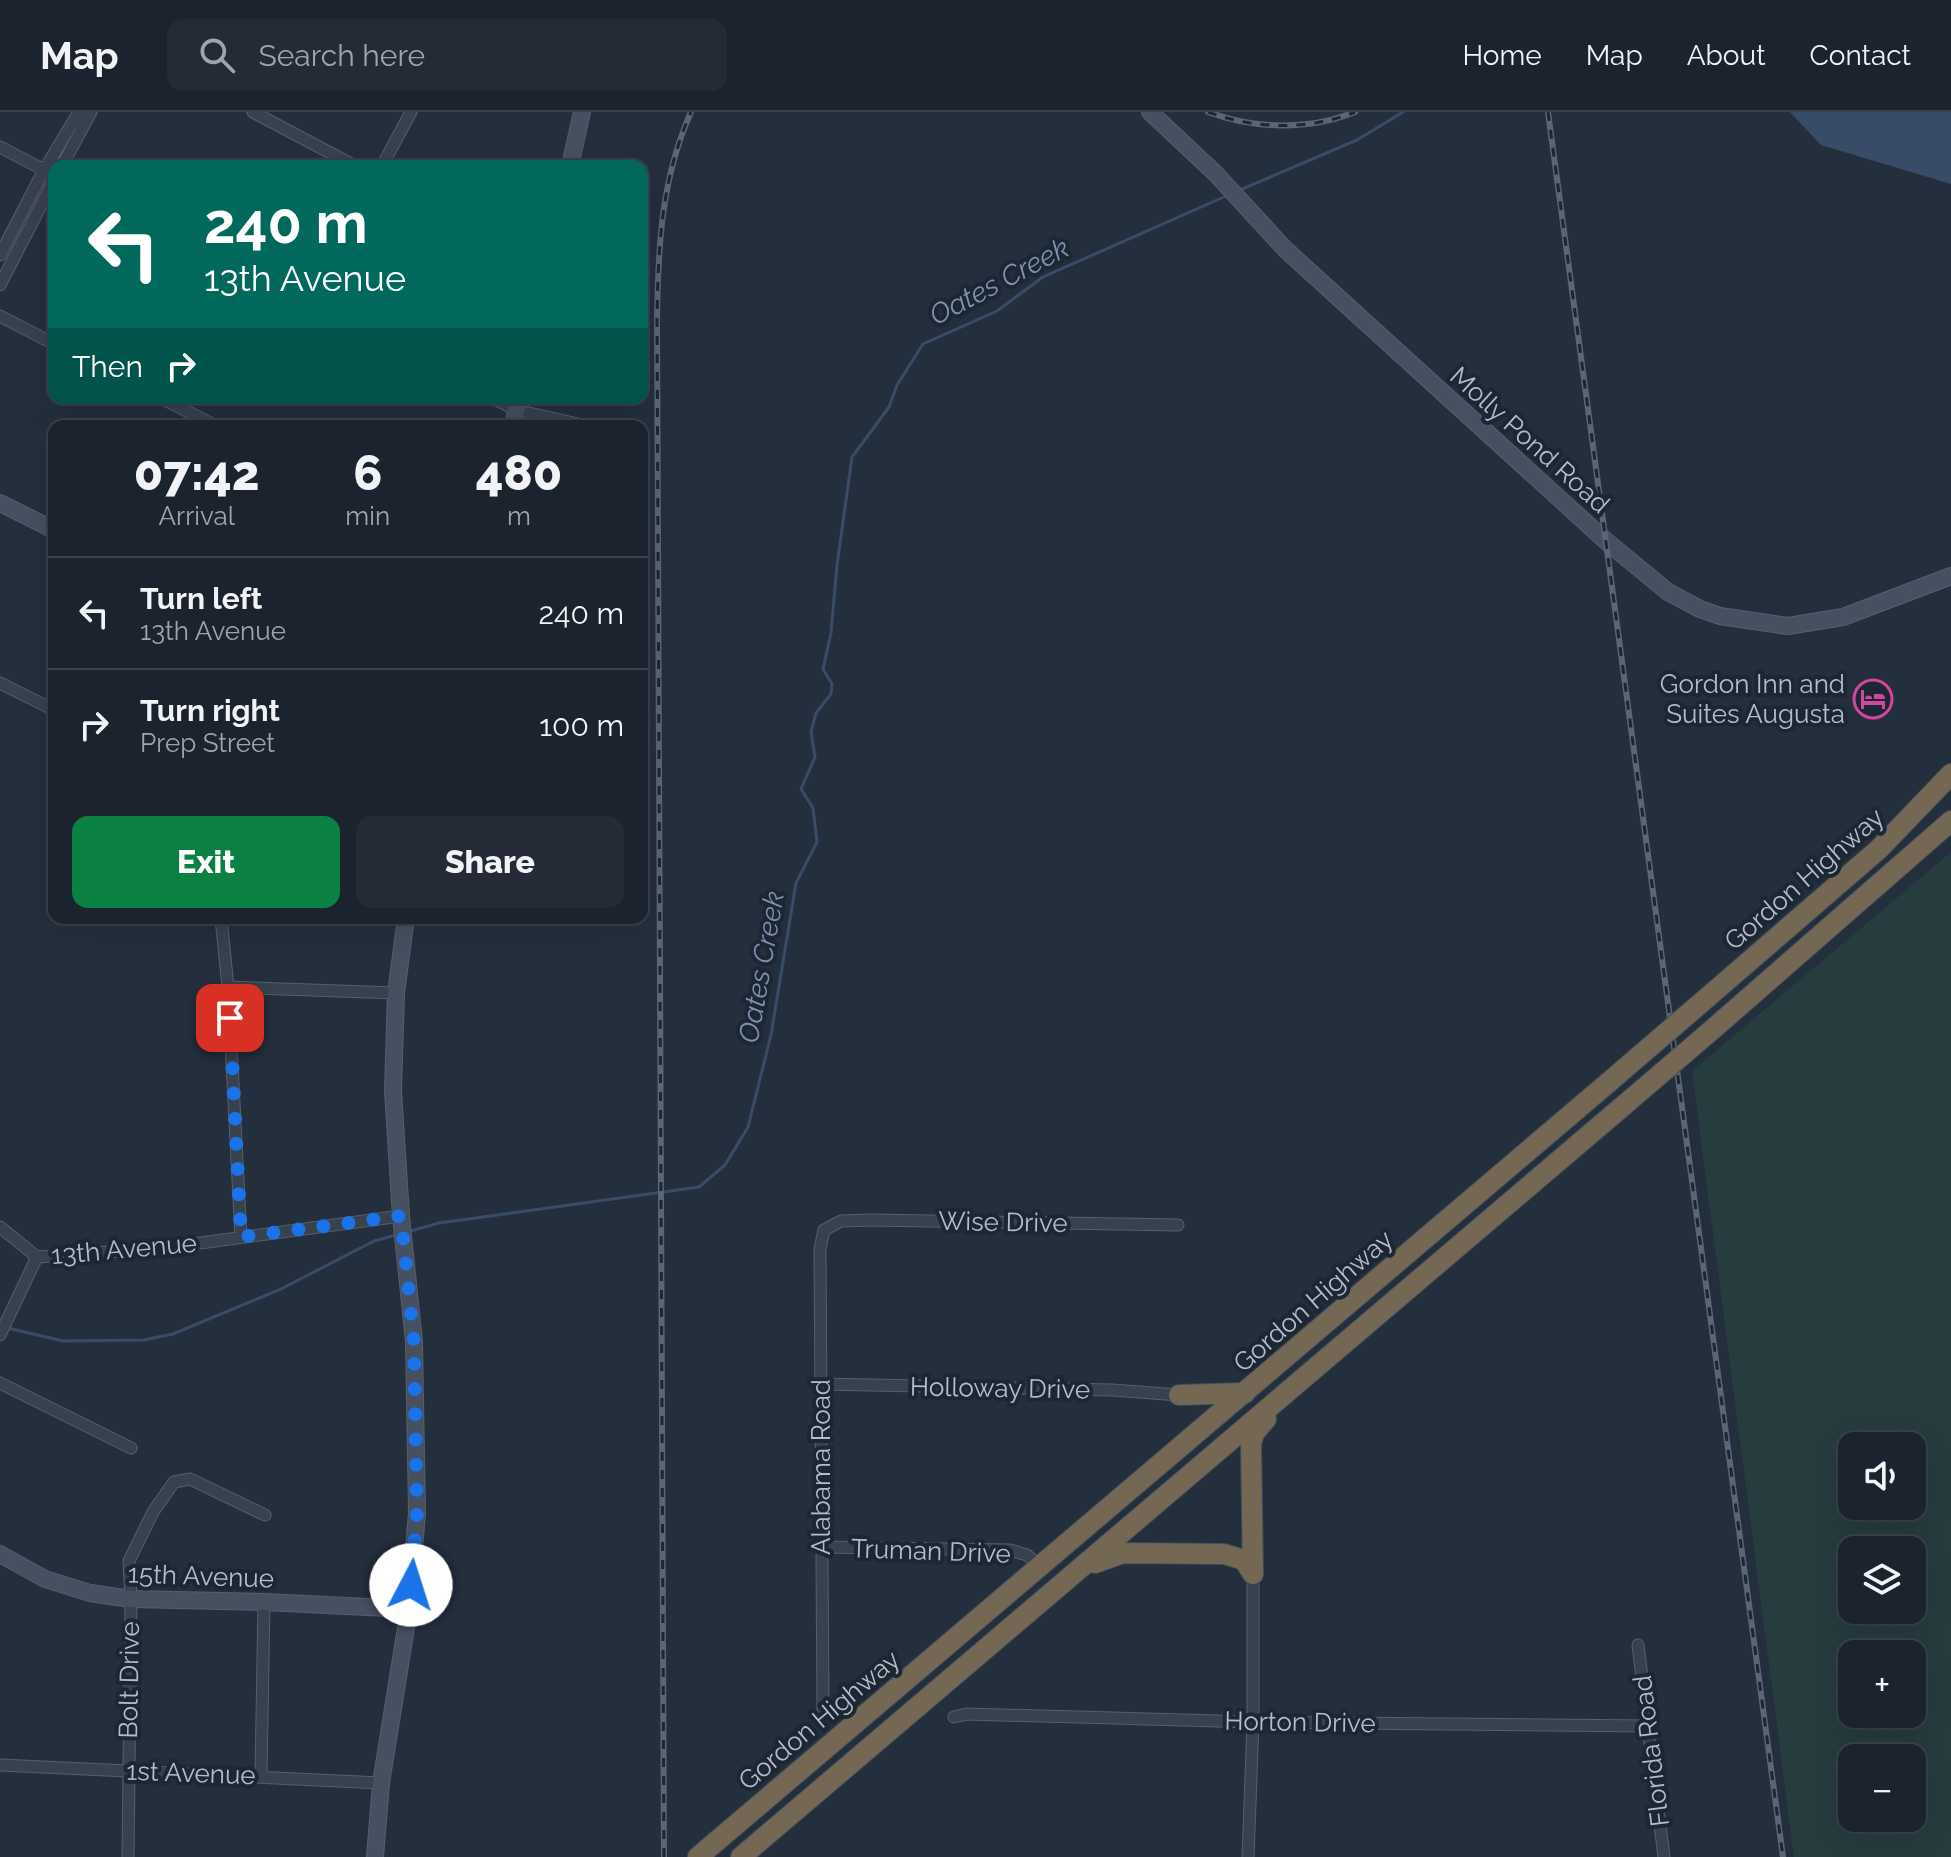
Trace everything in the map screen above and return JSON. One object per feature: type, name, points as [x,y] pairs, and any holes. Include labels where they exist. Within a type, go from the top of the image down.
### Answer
[{"type":"highway","name":"Gordon Highway","points":[[698,1857],[1709,996],[1879,849],[1951,774]]},
{"type":"highway","name":"Gordon Highway","points":[[741,1857],[1713,1029],[1951,821]]},
{"type":"highway","points":[[1179,1395],[1245,1393]]},
{"type":"highway","points":[[1179,1395],[1194,1404],[1196,1409],[1190,1441]]},
{"type":"highway","points":[[1253,1574],[1251,1444],[1254,1433],[1277,1400]]},
{"type":"highway","points":[[1080,1568],[1123,1553],[1224,1554],[1244,1560],[1253,1574]]},
{"type":"street","points":[[58,160],[79,112]]},
{"type":"street","points":[[65,160],[91,112]]},
{"type":"street","points":[[253,112],[344,160]]},
{"type":"street","points":[[385,160],[411,112]]},
{"type":"street","points":[[571,160],[582,112]]},
{"type":"street","name":"Molly Pond Road","points":[[1150,112],[1216,174],[1285,249],[1606,541],[1651,580],[1687,603],[1720,616],[1746,621],[1804,625],[1843,617],[1951,576]]},
{"type":"street","points":[[0,147],[48,173]]},
{"type":"street","points":[[0,255],[48,180]]},
{"type":"street","points":[[0,285],[48,181]]},
{"type":"street","points":[[0,316],[48,341]]},
{"type":"street","points":[[173,404],[204,420]]},
{"type":"street","points":[[516,411],[559,420]]},
{"type":"street","points":[[0,503],[48,527]]},
{"type":"street","points":[[0,683],[48,707]]},
{"type":"street","points":[[222,924],[228,987],[241,1237]]},
{"type":"street","points":[[375,1857],[381,1783],[409,1609],[417,1513],[414,1342],[402,1229],[393,1091],[396,993],[405,924]]},
{"type":"street","points":[[228,987],[396,993]]},
{"type":"street","name":"Wise Drive","points":[[828,1226],[841,1221],[871,1220],[1178,1225]]},
{"type":"street","name":"13th Avenue","points":[[0,1226],[37,1257],[163,1248],[241,1237],[402,1229]]},
{"type":"street","name":"Alabama Road","points":[[823,1711],[820,1249],[821,1238],[828,1226]]},
{"type":"street","points":[[3,1329],[37,1257]]},
{"type":"street","points":[[0,1383],[131,1448]]},
{"type":"street","name":"Holloway Drive","points":[[821,1384],[1112,1390],[1179,1395]]},
{"type":"street","name":"Bolt Drive","points":[[128,1857],[129,1561],[153,1512],[174,1482],[190,1479],[265,1515]]},
{"type":"street","name":"Truman Drive","points":[[821,1547],[1010,1550],[1027,1555],[1038,1565]]},
{"type":"street","name":"15th Avenue","points":[[0,1554],[45,1579],[90,1593],[131,1599],[409,1609]]},
{"type":"street","points":[[1248,1857],[1253,1722],[1253,1574]]},
{"type":"street","points":[[261,1775],[264,1602]]},
{"type":"street","name":"Florida Road","points":[[1638,1645],[1664,1857]]},
{"type":"street","name":"Horton Drive","points":[[954,1717],[967,1714],[1253,1722],[1648,1726]]},
{"type":"street","name":"1st Avenue","points":[[0,1765],[381,1783]]},
{"type":"green space","points":[[1951,852],[1951,1857],[1794,1857],[1692,1071]]},
{"type":"water","points":[[1790,112],[1951,112],[1951,184],[1821,145]]},
{"type":"waterway","name":"Oates Creek","points":[[1240,190],[1357,140],[1403,112]]},
{"type":"waterway","name":"Oates Creek","points":[[407,1232],[439,1223],[699,1187],[725,1165],[748,1127],[771,1035],[796,883],[817,842],[813,808],[801,789],[815,757],[811,732],[816,713],[831,694],[832,684],[823,669],[831,633],[852,457],[889,407],[897,385],[923,344],[997,311],[1043,277],[1226,196]]},
{"type":"waterway","name":"Oates Creek","points":[[8,1328],[63,1341],[144,1340],[173,1334],[281,1289],[374,1241],[396,1235]]},
{"type":"railway","points":[[664,1857],[657,320],[660,240],[667,188],[691,112]]},
{"type":"railway","points":[[1208,112],[1244,122],[1281,126],[1319,122],[1355,112]]},
{"type":"railway","points":[[1548,112],[1783,1857]]},
{"type":"place","name":"Gordon Inn and Suites Augusta","points":[[1873,699]]},
{"type":"route","points":[[230,1018],[241,1237],[401,1216],[414,1342],[417,1513],[411,1585]]}]
